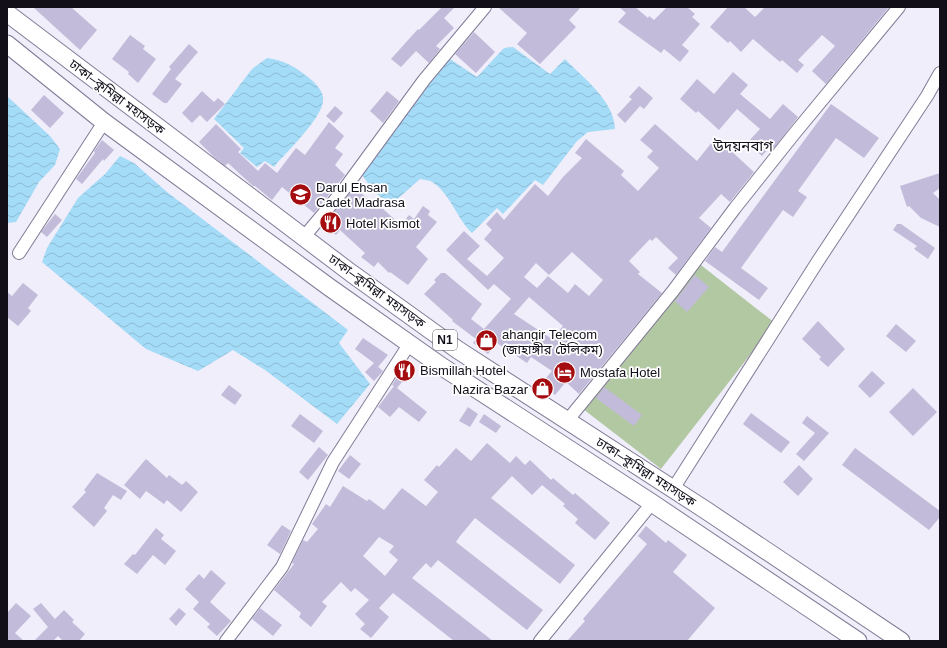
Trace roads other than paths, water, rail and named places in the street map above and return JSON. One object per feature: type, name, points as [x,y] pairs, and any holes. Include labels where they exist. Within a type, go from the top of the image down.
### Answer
[{"type":"highway","name":"ঢাকা–কুমিল্লা মহাসড়ক","points":[[7,13],[303,238],[458,350],[673,489],[901,641]]},
{"type":"highway","name":"ঢাকা–কুমিল্লা মহাসড়ক","points":[[7,44],[104,122],[410,343],[858,641]]},
{"type":"highway","points":[[40,70],[53,49]]},
{"type":"street","points":[[303,238],[345,188],[424,80],[485,7]]},
{"type":"street","points":[[567,421],[673,291],[755,184],[899,7]]},
{"type":"street","points":[[673,489],[818,261],[927,96],[940,73]]},
{"type":"street","points":[[19,253],[104,122]]},
{"type":"street","points":[[226,641],[282,567],[333,462],[410,343]]},
{"type":"street","points":[[540,641],[652,503]]},
{"type":"water","points":[[513,47],[550,74],[565,59],[604,99],[613,118],[615,129],[588,132],[577,141],[543,185],[535,180],[503,214],[497,208],[472,233],[462,221],[449,199],[431,181],[420,179],[394,202],[383,199],[379,196],[361,174],[412,105],[450,59],[477,77],[504,48]]},
{"type":"water","points":[[267,58],[284,62],[298,70],[317,86],[323,97],[322,105],[312,124],[274,167],[265,161],[257,167],[240,153],[244,148],[214,119],[252,69]]},
{"type":"water","points":[[7,96],[50,136],[60,149],[55,165],[39,182],[16,222],[7,223]]},
{"type":"water","points":[[120,156],[134,163],[167,192],[348,330],[339,343],[370,384],[337,424],[265,370],[233,350],[198,371],[146,349],[42,262],[47,248],[78,198],[105,174]]},
{"type":"place","name":"Darul Ehsan Cadet Madrasa","points":[[301,194]]},
{"type":"place","name":"Hotel Kismot","points":[[330,223]]},
{"type":"place","name":"ahangir Telecom (জাহাঙ্গীর টেলিকম)","points":[[486,341]]},
{"type":"place","name":"Bismillah Hotel","points":[[405,370]]},
{"type":"place","name":"Mostafa Hotel","points":[[564,372]]},
{"type":"place","name":"Nazira Bazar","points":[[543,389]]},
{"type":"district","name":"উদয়নবাগ","points":[[743,145]]}]
